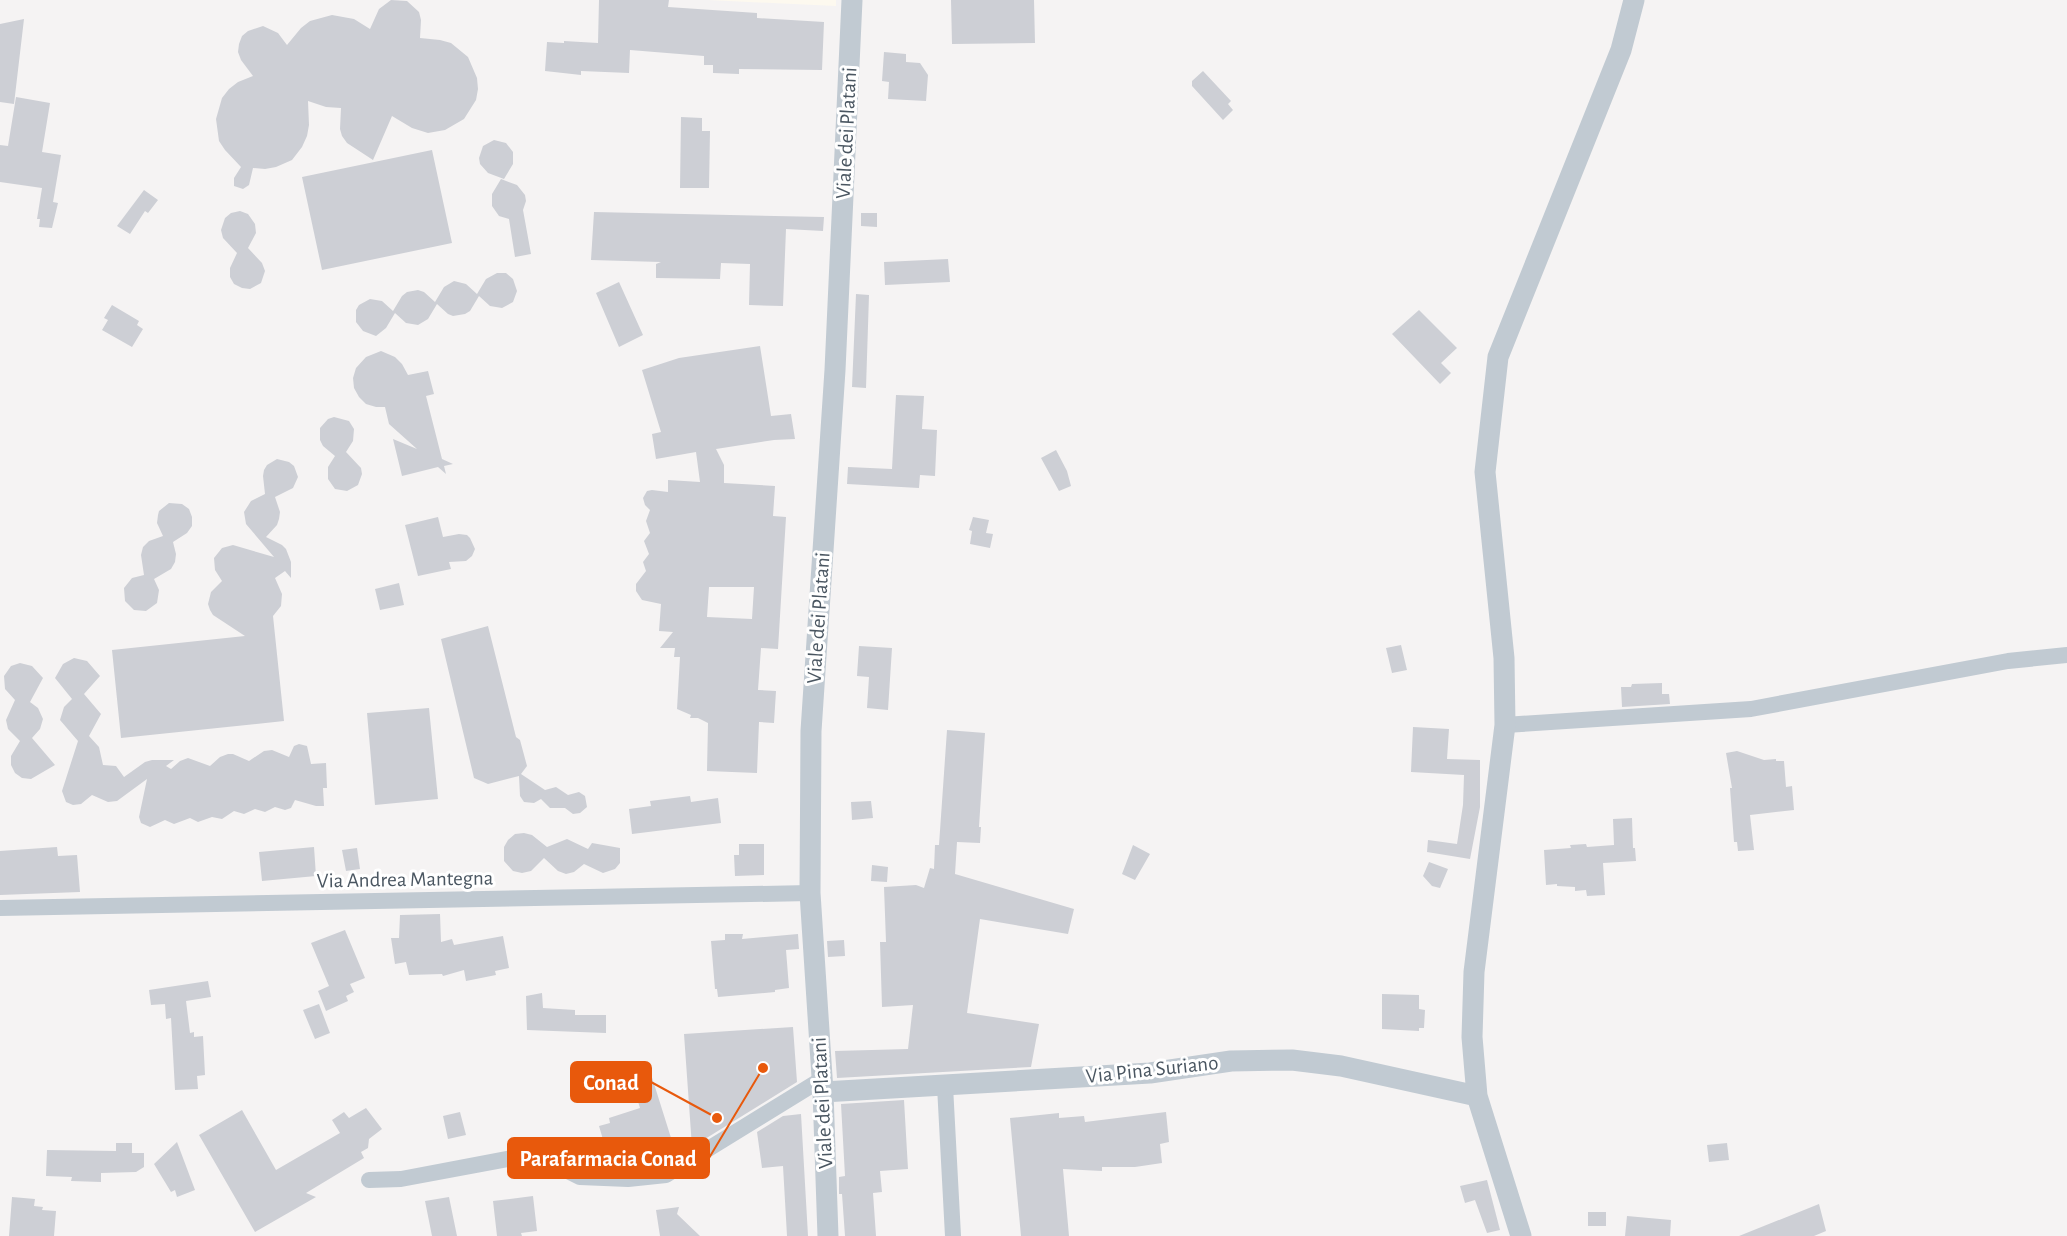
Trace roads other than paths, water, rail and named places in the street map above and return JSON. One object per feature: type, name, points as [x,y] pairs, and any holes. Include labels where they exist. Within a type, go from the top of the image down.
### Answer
[{"type":"street","name":"Viale dei Platani","points":[[828,1236],[822,1086],[810,893],[811,731],[835,370],[852,0]]},
{"type":"street","points":[[1521,1236],[1477,1096],[1472,1037],[1474,972],[1506,725],[1504,658],[1485,472],[1497,357],[1620,50],[1634,0]]},
{"type":"street","points":[[1506,725],[1751,709],[2008,661],[2067,655]]},
{"type":"street","name":"Via Andrea Mantegna","points":[[0,908],[810,893]]},
{"type":"street","name":"Via Pina Suriano","points":[[822,1086],[945,1086],[1150,1073],[1231,1061],[1292,1060],[1341,1066],[1477,1096]]},
{"type":"street","points":[[369,1180],[401,1179],[534,1154],[580,1177],[628,1179],[666,1175],[822,1086]]},
{"type":"street","points":[[945,1086],[953,1236]]},
{"type":"place","name":"Parafarmacia Conad","points":[[763,1068]]},
{"type":"place","name":"Conad","points":[[717,1118]]}]
